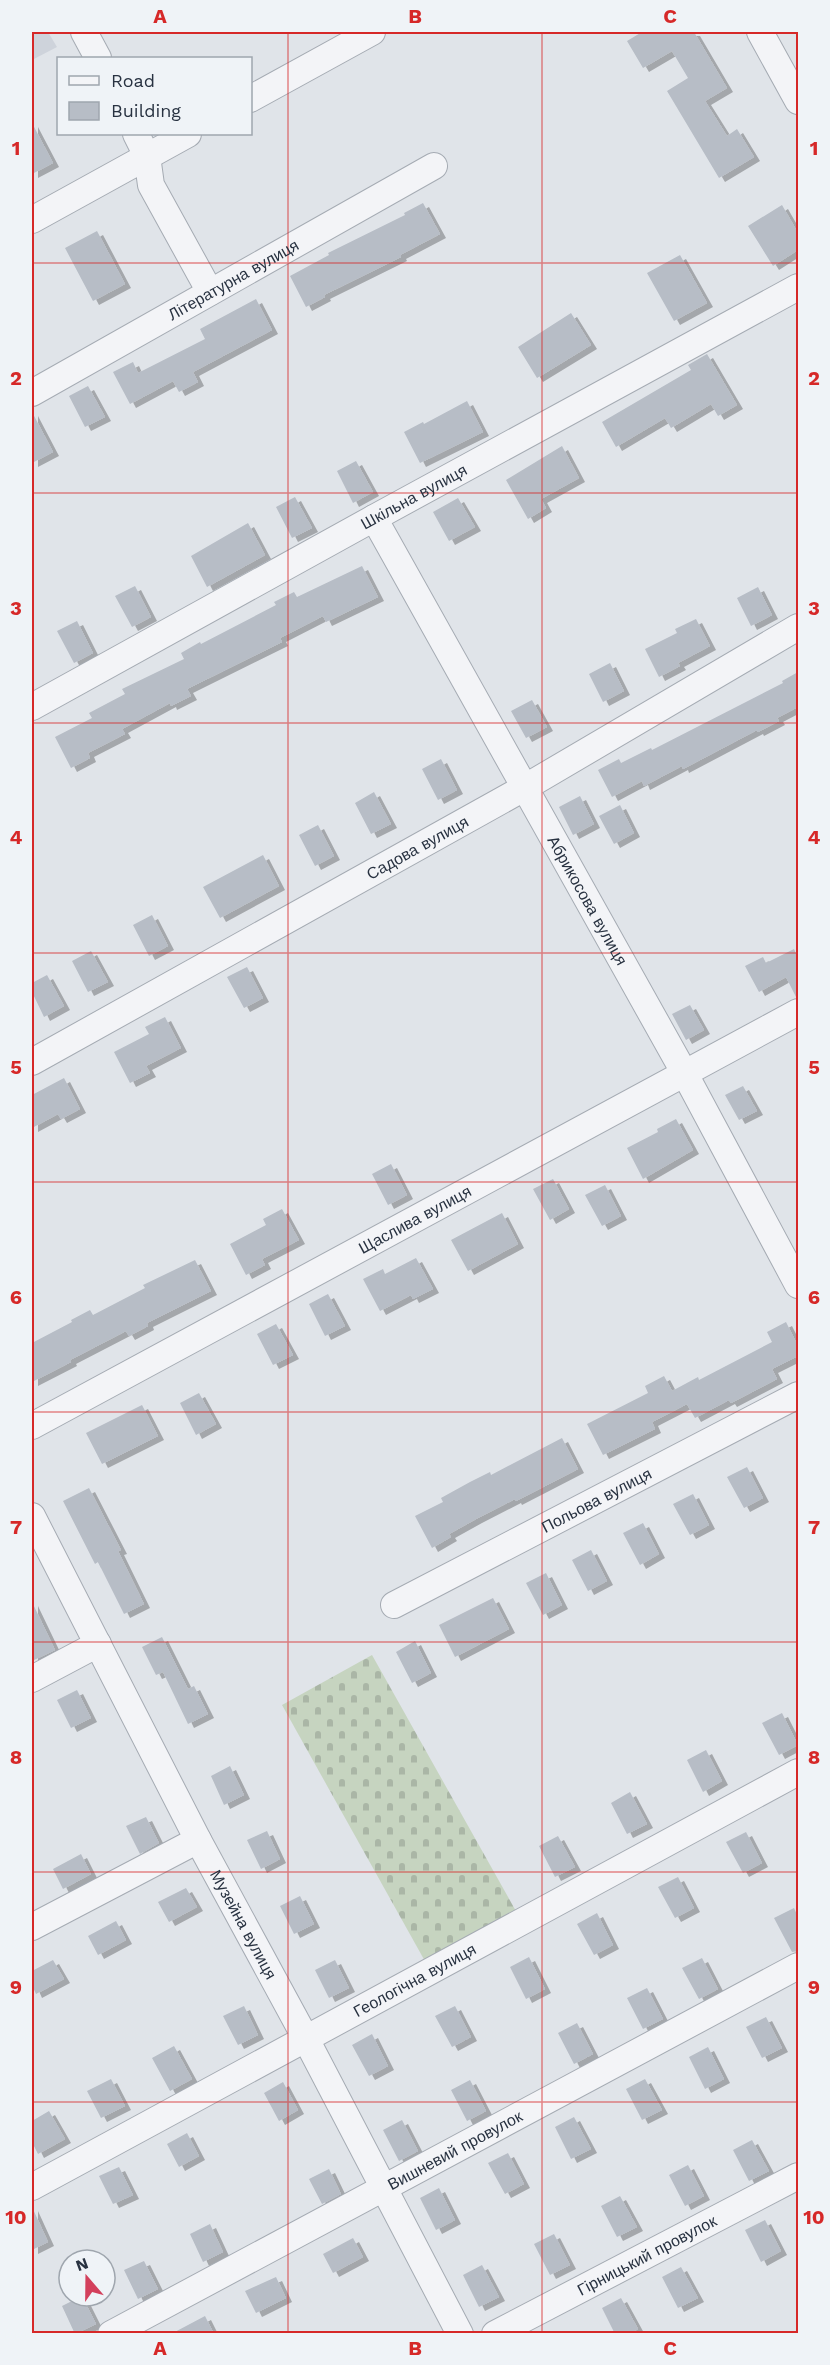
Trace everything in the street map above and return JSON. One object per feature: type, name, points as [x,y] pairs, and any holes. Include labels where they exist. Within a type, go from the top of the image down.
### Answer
[{"type":"street","points":[[84,32],[97,57]]},
{"type":"street","points":[[252,98],[372,32]]},
{"type":"street","points":[[760,32],[798,101]]},
{"type":"street","points":[[136,135],[147,156],[151,185],[210,292]]},
{"type":"street","points":[[32,220],[186,135]]},
{"type":"street","name":"Літературна вулиця","points":[[32,393],[434,166]]},
{"type":"street","name":"Шкільна вулиця","points":[[32,707],[798,288]]},
{"type":"street","name":"Абрикосова вулиця","points":[[374,518],[686,1074],[798,1285]]},
{"type":"street","name":"Садова вулиця","points":[[32,1062],[524,788],[798,627]]},
{"type":"street","name":"Щаслива вулиця","points":[[32,1426],[798,1012]]},
{"type":"street","name":"Польова вулиця","points":[[394,1605],[798,1395]]},
{"type":"street","name":"Музейна вулиця","points":[[32,1516],[198,1840],[306,2039],[460,2334]]},
{"type":"street","points":[[32,1680],[98,1644]]},
{"type":"street","name":"Геологічна вулиця","points":[[32,2187],[798,1772]]},
{"type":"street","points":[[32,1928],[198,1840]]},
{"type":"street","name":"Вишневий провулок","points":[[111,2334],[798,1966]]},
{"type":"street","name":"Гірницький провулок","points":[[495,2334],[798,2176]]},
{"type":"shaded area","points":[[32,32],[48,32],[57,47],[32,60]]},
{"type":"green space","points":[[372,1655],[517,1913],[426,1963],[282,1705]]},
{"type":"building","points":[[642,32],[694,32],[727,88],[705,101],[727,136],[737,129],[754,157],[719,178],[667,91],[688,78],[672,51],[643,68],[627,41]]},
{"type":"building","points":[[32,123],[53,163],[32,174]]},
{"type":"building","points":[[423,203],[440,234],[400,255],[401,257],[324,295],[325,297],[306,307],[290,276],[329,255],[328,253],[405,215],[404,213]]},
{"type":"building","points":[[782,205],[798,233],[798,250],[773,266],[748,226]]},
{"type":"building","points":[[97,231],[125,284],[93,301],[65,248]]},
{"type":"building","points":[[680,255],[707,303],[674,321],[647,273]]},
{"type":"building","points":[[256,299],[272,330],[193,372],[198,382],[179,392],[173,381],[130,404],[113,372],[133,362],[138,373],[205,339],[200,329]]},
{"type":"building","points":[[571,313],[591,345],[537,378],[518,347]]},
{"type":"building","points":[[707,354],[737,405],[718,416],[711,404],[671,428],[665,418],[616,447],[602,422],[691,370],[688,365]]},
{"type":"building","points":[[88,386],[105,417],[85,427],[69,396]]},
{"type":"building","points":[[467,401],[483,432],[420,463],[404,432]]},
{"type":"building","points":[[32,412],[53,452],[32,463]]},
{"type":"building","points":[[562,446],[579,478],[541,499],[546,508],[528,519],[506,480]]},
{"type":"building","points":[[356,461],[373,492],[353,503],[337,471]]},
{"type":"building","points":[[295,497],[312,528],[292,538],[276,507]]},
{"type":"building","points":[[458,498],[475,527],[449,541],[433,512]]},
{"type":"building","points":[[248,523],[265,555],[207,587],[191,556]]},
{"type":"building","points":[[362,566],[378,597],[326,622],[323,616],[280,638],[282,642],[187,689],[191,696],[171,706],[170,703],[122,729],[125,734],[88,753],[90,758],[71,768],[55,737],[92,718],[89,713],[125,694],[122,689],[184,659],[181,653],[276,605],[274,602],[294,592],[297,597]]},
{"type":"building","points":[[135,586],[151,617],[132,627],[115,596]]},
{"type":"building","points":[[758,587],[772,615],[751,626],[737,598]]},
{"type":"building","points":[[696,619],[710,646],[678,663],[680,666],[659,677],[645,649],[677,633],[675,629]]},
{"type":"building","points":[[77,621],[93,653],[74,663],[57,631]]},
{"type":"building","points":[[610,663],[624,691],[603,702],[589,674]]},
{"type":"building","points":[[798,672],[798,713],[796,708],[777,718],[779,721],[683,769],[682,766],[644,786],[642,781],[612,797],[598,770],[619,759],[621,763],[651,748],[652,750],[783,683],[782,681]]},
{"type":"building","points":[[532,700],[547,727],[526,738],[511,711]]},
{"type":"building","points":[[441,759],[457,790],[438,800],[422,769]]},
{"type":"building","points":[[374,792],[391,824],[371,834],[355,803]]},
{"type":"building","points":[[580,796],[594,824],[573,835],[559,807]]},
{"type":"building","points":[[620,805],[634,833],[614,844],[599,816]]},
{"type":"building","points":[[318,825],[334,856],[315,866],[299,835]]},
{"type":"building","points":[[263,855],[279,886],[220,918],[203,887]]},
{"type":"building","points":[[152,915],[168,946],[149,956],[133,925]]},
{"type":"building","points":[[794,949],[798,958],[798,997],[786,977],[759,992],[745,966],[763,957],[766,963]]},
{"type":"building","points":[[91,951],[108,982],[88,992],[72,961]]},
{"type":"building","points":[[247,967],[263,998],[244,1008],[227,977]]},
{"type":"building","points":[[47,975],[64,1006],[44,1017],[32,992],[32,983]]},
{"type":"building","points":[[690,1005],[704,1030],[686,1040],[672,1014]]},
{"type":"building","points":[[165,1017],[181,1048],[146,1066],[150,1073],[130,1083],[114,1052],[149,1034],[145,1027]]},
{"type":"building","points":[[64,1078],[80,1109],[61,1119],[58,1114],[32,1128],[32,1095]]},
{"type":"building","points":[[743,1086],[757,1111],[739,1120],[725,1095]]},
{"type":"building","points":[[676,1119],[693,1150],[643,1179],[627,1148],[658,1132],[657,1129]]},
{"type":"building","points":[[391,1164],[407,1195],[388,1205],[372,1174]]},
{"type":"building","points":[[553,1179],[569,1209],[550,1220],[533,1189]]},
{"type":"building","points":[[605,1185],[621,1216],[602,1226],[585,1195]]},
{"type":"building","points":[[282,1209],[299,1240],[262,1259],[265,1265],[246,1275],[230,1244],[266,1225],[263,1219]]},
{"type":"building","points":[[502,1213],[518,1244],[468,1271],[451,1240]]},
{"type":"building","points":[[416,1258],[433,1289],[413,1299],[411,1295],[380,1311],[363,1279],[383,1269],[385,1274]]},
{"type":"building","points":[[195,1260],[211,1291],[147,1323],[148,1326],[129,1336],[126,1331],[32,1382],[32,1343],[90,1310],[93,1315],[145,1288],[143,1285]]},
{"type":"building","points":[[328,1294],[345,1326],[325,1336],[309,1304]]},
{"type":"building","points":[[786,1322],[798,1346],[798,1356],[772,1369],[777,1379],[731,1403],[729,1400],[695,1418],[687,1404],[652,1422],[655,1429],[603,1455],[587,1424],[648,1393],[645,1386],[664,1376],[672,1391],[698,1377],[699,1380],[772,1342],[767,1332]]},
{"type":"building","points":[[276,1324],[293,1355],[273,1365],[257,1334]]},
{"type":"building","points":[[199,1393],[216,1424],[196,1435],[180,1403]]},
{"type":"building","points":[[142,1405],[158,1436],[102,1464],[86,1433]]},
{"type":"building","points":[[562,1438],[578,1469],[476,1519],[449,1534],[451,1537],[432,1548],[415,1516],[443,1502],[441,1498],[470,1482],[490,1472],[491,1475]]},
{"type":"building","points":[[747,1467],[763,1498],[744,1508],[727,1477]]},
{"type":"building","points":[[89,1488],[121,1550],[118,1551],[144,1604],[124,1614],[98,1562],[95,1564],[63,1501]]},
{"type":"building","points":[[693,1494],[709,1525],[690,1535],[673,1504]]},
{"type":"building","points":[[643,1523],[659,1554],[640,1565],[623,1533]]},
{"type":"building","points":[[591,1550],[607,1581],[588,1591],[572,1560]]},
{"type":"building","points":[[546,1573],[562,1605],[543,1615],[526,1583]]},
{"type":"building","points":[[493,1598],[509,1629],[455,1657],[439,1625]]},
{"type":"building","points":[[32,1602],[55,1650],[32,1661]]},
{"type":"building","points":[[162,1637],[188,1689],[194,1686],[208,1714],[188,1724],[163,1672],[156,1675],[142,1647]]},
{"type":"building","points":[[415,1641],[431,1673],[412,1683],[396,1652]]},
{"type":"building","points":[[77,1690],[91,1718],[71,1728],[57,1700]]},
{"type":"building","points":[[782,1713],[798,1745],[779,1755],[762,1723]]},
{"type":"building","points":[[706,1750],[722,1781],[703,1792],[687,1760]]},
{"type":"building","points":[[230,1766],[244,1795],[224,1805],[211,1776]]},
{"type":"building","points":[[630,1792],[647,1824],[627,1834],[611,1803]]},
{"type":"building","points":[[146,1817],[159,1843],[140,1854],[126,1826]]},
{"type":"building","points":[[267,1831],[280,1859],[261,1869],[247,1840]]},
{"type":"building","points":[[746,1832],[762,1863],[743,1873],[726,1842]]},
{"type":"building","points":[[558,1836],[575,1867],[555,1877],[539,1846]]},
{"type":"building","points":[[81,1854],[91,1874],[63,1889],[53,1869]]},
{"type":"building","points":[[678,1877],[694,1908],[675,1918],[658,1887]]},
{"type":"building","points":[[186,1888],[197,1907],[169,1922],[158,1902]]},
{"type":"building","points":[[300,1896],[314,1924],[294,1934],[280,1906]]},
{"type":"building","points":[[794,1908],[798,1917],[798,1951],[792,1952],[774,1918]]},
{"type":"building","points":[[597,1913],[613,1945],[594,1955],[577,1924]]},
{"type":"building","points":[[116,1921],[126,1940],[98,1955],[88,1936]]},
{"type":"building","points":[[529,1957],[545,1989],[526,1999],[510,1967]]},
{"type":"building","points":[[702,1958],[718,1989],[699,1999],[682,1968]]},
{"type":"building","points":[[53,1960],[64,1979],[36,1994],[32,1985],[32,1971]]},
{"type":"building","points":[[335,1960],[349,1988],[329,1998],[315,1970]]},
{"type":"building","points":[[647,1988],[663,2019],[643,2029],[627,1998]]},
{"type":"building","points":[[244,2006],[258,2035],[238,2045],[223,2016]]},
{"type":"building","points":[[455,2006],[471,2037],[452,2047],[435,2016]]},
{"type":"building","points":[[766,2017],[782,2048],[762,2058],[746,2027]]},
{"type":"building","points":[[577,2023],[593,2054],[574,2064],[558,2033]]},
{"type":"building","points":[[372,2034],[388,2066],[369,2076],[352,2045]]},
{"type":"building","points":[[174,2046],[192,2079],[170,2091],[152,2058]]},
{"type":"building","points":[[708,2047],[724,2079],[705,2089],[689,2057]]},
{"type":"building","points":[[111,2079],[125,2106],[101,2118],[87,2091]]},
{"type":"building","points":[[645,2079],[662,2110],[642,2120],[626,2089]]},
{"type":"building","points":[[470,2080],[486,2111],[467,2121],[451,2090]]},
{"type":"building","points":[[283,2082],[298,2110],[279,2121],[264,2093]]},
{"type":"building","points":[[49,2111],[65,2139],[38,2154],[32,2142],[32,2121]]},
{"type":"building","points":[[574,2117],[591,2149],[571,2159],[555,2127]]},
{"type":"building","points":[[402,2120],[418,2151],[399,2161],[383,2130]]},
{"type":"building","points":[[187,2133],[199,2156],[179,2167],[167,2144]]},
{"type":"building","points":[[752,2140],[769,2171],[749,2181],[733,2150]]},
{"type":"building","points":[[508,2153],[524,2184],[505,2194],[488,2163]]},
{"type":"building","points":[[688,2165],[704,2196],[685,2206],[669,2175]]},
{"type":"building","points":[[119,2167],[133,2195],[113,2204],[99,2176]]},
{"type":"building","points":[[329,2169],[341,2194],[322,2204],[309,2179]]},
{"type":"building","points":[[439,2188],[455,2220],[436,2230],[420,2198]]},
{"type":"building","points":[[620,2196],[637,2227],[617,2237],[601,2206]]},
{"type":"building","points":[[32,2207],[48,2242],[32,2250]]},
{"type":"building","points":[[765,2220],[781,2251],[761,2262],[745,2230]]},
{"type":"building","points":[[210,2224],[223,2252],[203,2262],[190,2234]]},
{"type":"building","points":[[554,2234],[570,2265],[550,2275],[534,2244]]},
{"type":"building","points":[[353,2238],[363,2257],[333,2273],[323,2254]]},
{"type":"building","points":[[144,2261],[158,2289],[138,2299],[124,2270]]},
{"type":"building","points":[[482,2265],[499,2297],[479,2307],[463,2275]]},
{"type":"building","points":[[681,2267],[698,2298],[678,2308],[662,2277]]},
{"type":"building","points":[[276,2277],[286,2298],[256,2313],[245,2291]]},
{"type":"building","points":[[621,2298],[638,2329],[629,2334],[615,2334],[602,2308]]},
{"type":"building","points":[[63,2308],[88,2308],[96,2324],[75,2334]]},
{"type":"building","points":[[205,2316],[214,2334],[171,2334]]}]
